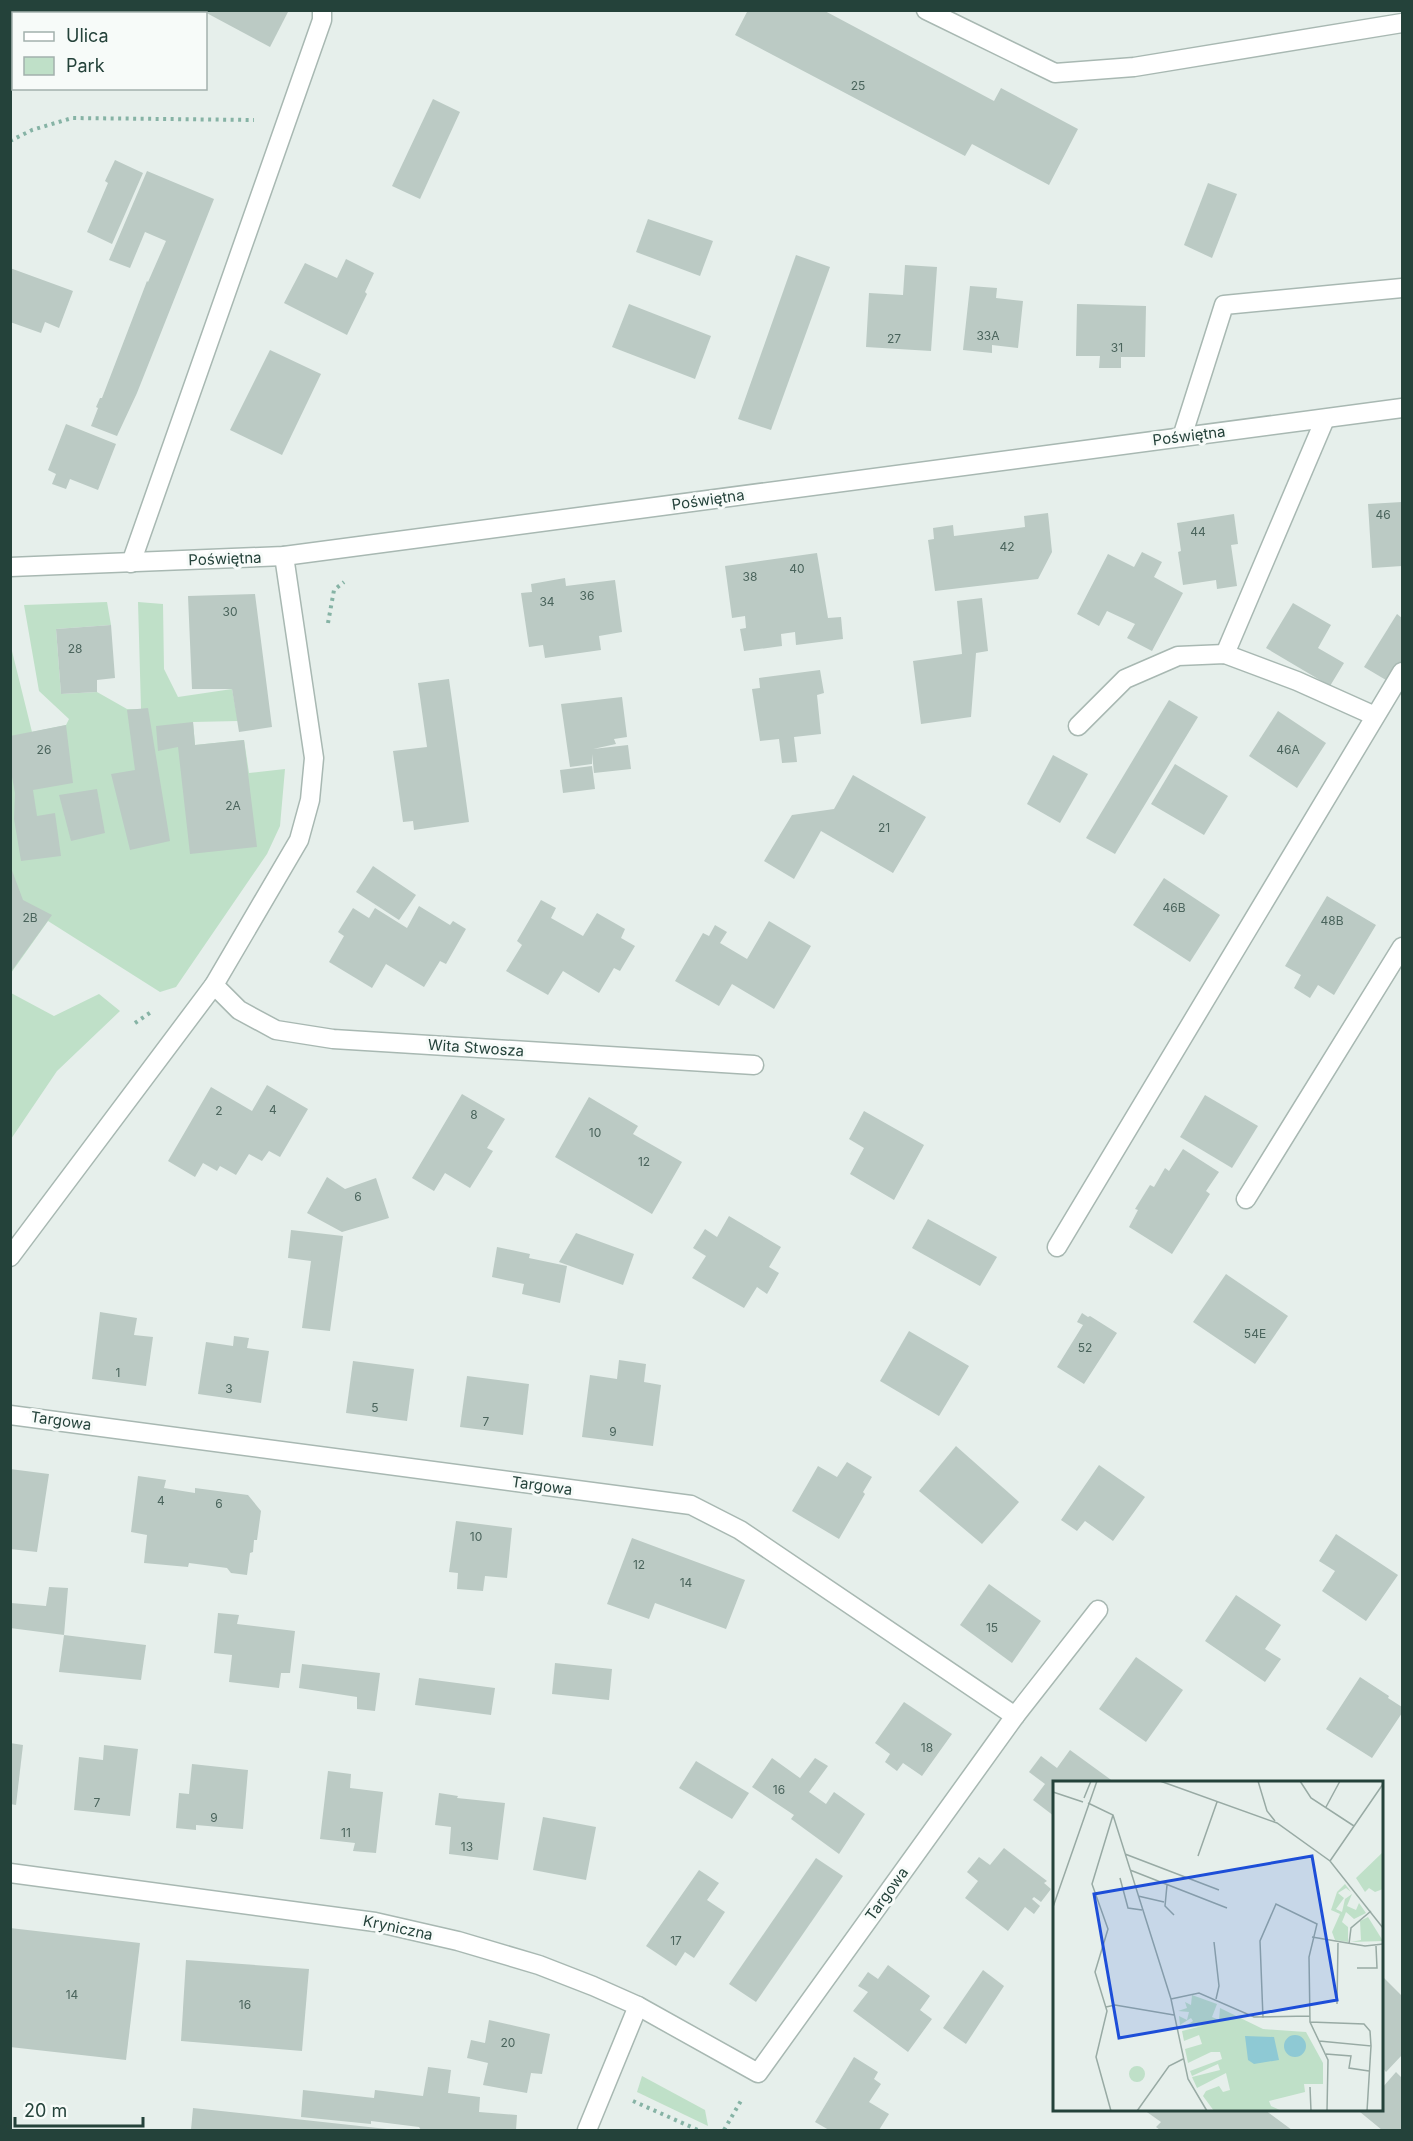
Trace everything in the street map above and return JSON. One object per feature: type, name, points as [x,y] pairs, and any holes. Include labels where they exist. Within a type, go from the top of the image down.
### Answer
[{"type":"street","points":[[132,562],[322,20],[322,10]]},
{"type":"street","points":[[926,10],[1055,74],[1134,67],[1402,24]]},
{"type":"street","points":[[1182,437],[1224,305],[1402,288]]},
{"type":"street","name":"Poświętna","points":[[10,567],[284,556],[1402,408]]},
{"type":"street","points":[[1225,654],[1325,419]]},
{"type":"street","points":[[10,1257],[214,985],[299,840],[310,800],[314,758],[284,556]]},
{"type":"street","points":[[1078,726],[1125,679],[1178,656],[1225,654],[1297,681],[1375,716]]},
{"type":"street","points":[[1057,1247],[1402,672]]},
{"type":"street","points":[[1246,1199],[1402,947]]},
{"type":"street","name":"Wita Stwosza","points":[[214,985],[239,1010],[276,1030],[333,1039],[754,1065]]},
{"type":"street","name":"Targowa","points":[[10,1415],[691,1505],[740,1530],[1015,1716]]},
{"type":"street","name":"Targowa","points":[[758,2073],[1015,1716],[1098,1610]]},
{"type":"street","name":"Kryniczna","points":[[10,1873],[375,1922],[458,1941],[539,1965],[593,1986],[638,2006],[758,2073]]},
{"type":"street","points":[[587,2130],[638,2006]]},
{"type":"path","points":[[10,141],[32,130],[72,118],[287,121]]},
{"type":"path","points":[[327,625],[334,590],[352,575]]},
{"type":"path","points":[[135,1023],[153,1011]]},
{"type":"path","points":[[604,2088],[698,2130]]},
{"type":"green space","points":[[107,602],[111,625],[56,629],[61,694],[97,692],[127,709],[141,709],[138,602],[163,604],[164,669],[178,697],[232,689],[238,721],[193,722],[195,745],[244,740],[249,773],[285,769],[280,826],[267,854],[176,987],[160,992],[48,921],[11,973],[10,643],[32,732],[66,725],[69,719],[39,691],[24,605]]},
{"type":"green space","points":[[11,993],[54,1016],[99,994],[120,1011],[57,1071],[11,1139]]},
{"type":"green space","points":[[642,2076],[705,2110],[708,2126],[637,2092]]},
{"type":"building","points":[[143,10],[183,10],[182,12],[146,12]]},
{"type":"building","points":[[201,10],[289,10],[270,47]]},
{"type":"building","points":[[748,10],[823,10],[994,101],[1001,88],[1078,129],[1049,185],[972,144],[965,156],[735,35]]},
{"type":"building","points":[[433,99],[460,112],[420,199],[392,186]]},
{"type":"building","points":[[115,160],[143,173],[112,244],[87,232],[108,183],[105,181]]},
{"type":"building","points":[[147,171],[214,199],[137,393],[117,436],[91,426],[98,408],[96,407],[102,398],[147,281],[166,241],[145,232],[130,268],[109,260]]},
{"type":"building","points":[[1208,183],[1237,194],[1212,258],[1184,245]]},
{"type":"building","points":[[648,219],[713,241],[700,276],[636,252]]},
{"type":"building","points":[[796,255],[830,267],[771,430],[738,419]]},
{"type":"building","points":[[346,259],[374,273],[365,292],[367,294],[347,335],[284,303],[305,263],[337,278]]},
{"type":"building","points":[[905,265],[937,267],[931,351],[866,347],[869,293],[903,295]]},
{"type":"building","points":[[10,268],[73,291],[59,328],[45,322],[41,333],[10,322]]},
{"type":"building","points":[[970,286],[997,288],[996,298],[1023,301],[1018,348],[992,345],[992,353],[963,350]]},
{"type":"building","points":[[629,304],[711,336],[695,379],[612,347]]},
{"type":"building","points":[[1077,304],[1146,306],[1145,357],[1121,357],[1121,368],[1099,368],[1100,356],[1076,356]]},
{"type":"building","points":[[270,350],[321,374],[282,455],[230,430]]},
{"type":"building","points":[[66,424],[116,444],[98,490],[70,479],[66,489],[52,484],[56,474],[48,470]]},
{"type":"building","points":[[1402,502],[1402,566],[1372,568],[1368,504]]},
{"type":"building","points":[[1048,513],[1052,552],[1038,579],[935,591],[928,540],[934,539],[933,528],[953,525],[954,536],[1025,527],[1024,516]]},
{"type":"building","points":[[1234,514],[1238,544],[1231,545],[1237,586],[1217,589],[1216,580],[1183,585],[1177,523]]},
{"type":"building","points":[[1142,552],[1162,562],[1154,577],[1183,593],[1152,651],[1127,638],[1135,624],[1107,611],[1099,626],[1077,614],[1108,554],[1134,567]]},
{"type":"building","points":[[817,553],[828,618],[841,617],[843,639],[796,645],[795,632],[781,634],[782,646],[744,651],[740,629],[746,628],[745,616],[732,618],[725,566]]},
{"type":"building","points":[[565,578],[566,586],[615,580],[622,632],[599,636],[601,650],[545,658],[543,645],[529,647],[521,593],[532,592],[531,584]]},
{"type":"building","points":[[255,594],[272,727],[239,732],[232,689],[192,689],[188,596]]},
{"type":"building","points":[[982,598],[988,651],[976,653],[971,717],[921,724],[913,661],[962,654],[957,601]]},
{"type":"building","points":[[1293,603],[1331,625],[1318,648],[1344,663],[1330,686],[1266,648]]},
{"type":"building","points":[[1397,614],[1402,618],[1402,664],[1391,683],[1364,667]]},
{"type":"building","points":[[111,625],[115,678],[97,680],[97,692],[61,694],[56,629]]},
{"type":"building","points":[[820,670],[824,693],[817,695],[821,734],[794,737],[797,762],[782,763],[779,739],[760,741],[752,689],[760,688],[759,678]]},
{"type":"building","points":[[449,679],[469,822],[414,830],[413,821],[403,822],[393,751],[427,747],[418,683]]},
{"type":"building","points":[[622,697],[627,737],[614,739],[616,744],[593,749],[628,745],[631,769],[594,773],[592,754],[592,764],[570,767],[561,704]]},
{"type":"building","points":[[1169,700],[1198,717],[1115,854],[1086,838]]},
{"type":"building","points":[[148,708],[170,841],[130,850],[111,774],[135,770],[127,710]]},
{"type":"building","points":[[1278,711],[1326,743],[1297,788],[1249,756]]},
{"type":"building","points":[[193,722],[195,745],[244,740],[257,847],[190,854],[178,747],[158,751],[156,726]]},
{"type":"building","points":[[66,725],[73,783],[33,790],[37,816],[55,813],[61,856],[21,861],[14,819],[15,793],[10,766],[10,736]]},
{"type":"building","points":[[1053,755],[1088,774],[1060,823],[1027,804]]},
{"type":"building","points":[[1175,764],[1228,796],[1204,835],[1151,804]]},
{"type":"building","points":[[592,766],[595,789],[563,793],[560,770]]},
{"type":"building","points":[[853,775],[926,817],[893,873],[821,831],[794,879],[764,861],[792,815],[834,809]]},
{"type":"building","points":[[97,789],[105,833],[71,841],[59,795]]},
{"type":"building","points":[[10,865],[23,900],[52,915],[10,973]]},
{"type":"building","points":[[373,866],[416,895],[399,920],[356,892]]},
{"type":"building","points":[[1164,878],[1220,915],[1190,962],[1133,925]]},
{"type":"building","points":[[1327,896],[1376,925],[1334,995],[1318,985],[1310,998],[1294,988],[1301,975],[1285,966]]},
{"type":"building","points":[[541,900],[556,908],[551,918],[583,936],[597,913],[625,929],[621,938],[635,946],[620,971],[614,968],[599,993],[563,971],[548,995],[506,971],[522,945],[517,941]]},
{"type":"building","points":[[419,906],[450,925],[453,921],[466,929],[446,964],[440,961],[424,987],[386,964],[372,988],[329,962],[344,936],[338,932],[353,908],[369,918],[375,908],[407,928]]},
{"type":"building","points":[[769,921],[811,946],[774,1009],[732,984],[719,1006],[675,981],[703,933],[709,936],[715,925],[727,932],[720,943],[747,959]]},
{"type":"building","points":[[267,1085],[308,1109],[280,1157],[269,1151],[262,1161],[249,1154],[236,1175],[220,1166],[217,1171],[203,1163],[195,1177],[168,1161],[211,1087],[252,1111]]},
{"type":"building","points":[[462,1094],[505,1119],[487,1148],[493,1151],[470,1188],[445,1173],[434,1191],[412,1178]]},
{"type":"building","points":[[1205,1095],[1258,1126],[1232,1168],[1180,1137]]},
{"type":"building","points":[[589,1097],[638,1126],[633,1134],[682,1162],[652,1214],[555,1157]]},
{"type":"building","points":[[864,1111],[924,1145],[894,1200],[850,1174],[864,1148],[849,1139]]},
{"type":"building","points":[[1183,1149],[1219,1172],[1206,1191],[1210,1194],[1172,1254],[1129,1227],[1138,1210],[1135,1209],[1150,1185],[1154,1187],[1165,1168],[1169,1171]]},
{"type":"building","points":[[327,1177],[345,1189],[376,1178],[389,1218],[342,1232],[307,1213]]},
{"type":"building","points":[[729,1216],[781,1247],[769,1267],[779,1273],[767,1294],[757,1287],[744,1308],[692,1278],[706,1256],[693,1248],[705,1229],[717,1237]]},
{"type":"building","points":[[928,1219],[997,1257],[980,1286],[912,1248]]},
{"type":"building","points":[[291,1230],[343,1236],[330,1331],[302,1328],[311,1261],[288,1258]]},
{"type":"building","points":[[576,1233],[634,1254],[623,1285],[559,1262]]},
{"type":"building","points":[[497,1247],[530,1254],[529,1258],[567,1266],[560,1303],[522,1294],[524,1284],[492,1277]]},
{"type":"building","points":[[1226,1274],[1288,1316],[1255,1364],[1193,1322]]},
{"type":"building","points":[[100,1312],[137,1318],[134,1335],[153,1337],[146,1386],[92,1379]]},
{"type":"building","points":[[1082,1313],[1117,1333],[1084,1384],[1057,1367],[1083,1325],[1077,1322]]},
{"type":"building","points":[[909,1331],[969,1366],[939,1416],[880,1381]]},
{"type":"building","points":[[234,1336],[249,1338],[247,1348],[269,1351],[261,1403],[198,1394],[206,1342],[233,1346]]},
{"type":"building","points":[[619,1360],[646,1364],[644,1382],[661,1385],[653,1446],[582,1437],[590,1375],[617,1379]]},
{"type":"building","points":[[353,1361],[414,1369],[407,1421],[346,1413]]},
{"type":"building","points":[[467,1376],[529,1384],[523,1435],[460,1427]]},
{"type":"building","points":[[956,1446],[1019,1502],[982,1544],[919,1491]]},
{"type":"building","points":[[847,1462],[872,1477],[863,1492],[865,1494],[839,1539],[792,1511],[818,1466],[837,1477]]},
{"type":"building","points":[[1099,1465],[1145,1497],[1113,1541],[1085,1521],[1077,1531],[1061,1520]]},
{"type":"building","points":[[10,1469],[49,1474],[37,1552],[10,1549]]},
{"type":"building","points":[[138,1476],[166,1480],[164,1488],[195,1493],[195,1488],[248,1495],[261,1511],[257,1540],[254,1540],[253,1552],[250,1553],[247,1575],[231,1573],[227,1568],[189,1563],[188,1567],[144,1563],[147,1535],[131,1532]]},
{"type":"building","points":[[456,1521],[512,1528],[507,1578],[485,1576],[483,1591],[457,1589],[458,1573],[449,1572]]},
{"type":"building","points":[[1336,1534],[1398,1575],[1366,1621],[1322,1591],[1335,1571],[1319,1561]]},
{"type":"building","points":[[632,1538],[745,1580],[726,1629],[655,1603],[649,1619],[607,1604]]},
{"type":"building","points":[[989,1584],[1041,1621],[1012,1663],[960,1625]]},
{"type":"building","points":[[49,1587],[68,1588],[64,1635],[10,1628],[11,1603],[46,1606]]},
{"type":"building","points":[[1236,1595],[1281,1625],[1265,1649],[1281,1659],[1265,1682],[1205,1641]]},
{"type":"building","points":[[218,1613],[239,1615],[237,1624],[295,1631],[290,1673],[281,1673],[279,1688],[229,1682],[232,1655],[214,1653]]},
{"type":"building","points":[[64,1635],[146,1645],[141,1680],[59,1672]]},
{"type":"building","points":[[1136,1657],[1183,1690],[1146,1742],[1099,1709]]},
{"type":"building","points":[[555,1663],[612,1669],[609,1700],[552,1694]]},
{"type":"building","points":[[302,1664],[380,1673],[375,1711],[357,1709],[357,1697],[299,1688]]},
{"type":"building","points":[[1360,1677],[1402,1707],[1402,1713],[1372,1758],[1326,1729]]},
{"type":"building","points":[[419,1678],[495,1688],[491,1715],[415,1705]]},
{"type":"building","points":[[904,1702],[952,1734],[922,1776],[903,1763],[897,1771],[885,1762],[890,1754],[875,1743]]},
{"type":"building","points":[[10,1743],[23,1745],[16,1805],[10,1804]]},
{"type":"building","points":[[104,1745],[138,1749],[130,1816],[74,1810],[79,1757],[103,1760]]},
{"type":"building","points":[[1070,1750],[1113,1781],[1053,1781],[1053,1815],[1033,1800],[1045,1784],[1029,1772],[1041,1756],[1057,1768]]},
{"type":"building","points":[[772,1758],[800,1778],[815,1758],[828,1766],[809,1792],[826,1804],[834,1792],[865,1814],[839,1854],[791,1819],[794,1815],[752,1787]]},
{"type":"building","points":[[696,1761],[749,1793],[732,1819],[679,1788]]},
{"type":"building","points":[[192,1764],[248,1770],[243,1829],[196,1825],[196,1830],[176,1828],[179,1793],[189,1794]]},
{"type":"building","points":[[328,1771],[351,1774],[350,1788],[383,1792],[376,1853],[353,1851],[355,1843],[320,1839]]},
{"type":"building","points":[[439,1793],[458,1796],[457,1798],[505,1803],[498,1860],[449,1854],[451,1827],[435,1825]]},
{"type":"building","points":[[543,1817],[596,1827],[586,1880],[533,1870]]},
{"type":"building","points":[[1004,1848],[1047,1881],[1044,1883],[1051,1889],[1041,1902],[1034,1897],[1032,1899],[1040,1906],[1034,1914],[1025,1907],[1008,1931],[965,1898],[978,1881],[967,1872],[979,1857],[990,1865]]},
{"type":"building","points":[[816,1858],[843,1876],[756,2002],[729,1984]]},
{"type":"building","points":[[699,1870],[719,1883],[707,1900],[725,1912],[694,1958],[685,1952],[676,1966],[646,1946]]},
{"type":"building","points":[[10,1928],[140,1943],[126,2060],[10,2047]]},
{"type":"building","points":[[186,1960],[309,1969],[302,2051],[181,2041]]},
{"type":"building","points":[[888,1965],[930,1996],[920,2010],[932,2019],[908,2052],[853,2011],[868,1992],[858,1986],[868,1972],[878,1979]]},
{"type":"building","points":[[983,1970],[1004,1986],[966,2044],[943,2028]]},
{"type":"building","points":[[1383,1977],[1402,1996],[1402,2055],[1386,2072],[1383,2068]]},
{"type":"building","points":[[489,2020],[550,2034],[542,2074],[531,2073],[527,2093],[483,2085],[488,2063],[467,2058],[471,2040],[485,2043]]},
{"type":"building","points":[[854,2057],[878,2072],[874,2079],[881,2084],[869,2102],[889,2114],[879,2130],[829,2130],[815,2122]]},
{"type":"building","points":[[428,2067],[451,2070],[448,2093],[480,2097],[479,2112],[517,2115],[516,2130],[421,2130],[419,2127],[371,2121],[371,2124],[301,2117],[303,2090],[374,2098],[375,2090],[423,2096]]},
{"type":"building","points":[[1396,2072],[1402,2078],[1402,2130],[1382,2130],[1360,2112],[1383,2111],[1383,2087]]},
{"type":"building","points":[[193,2108],[387,2129],[387,2130],[191,2130]]},
{"type":"building","points":[[1145,2111],[1266,2111],[1292,2130],[1160,2130],[1156,2127],[1161,2122]]}]
